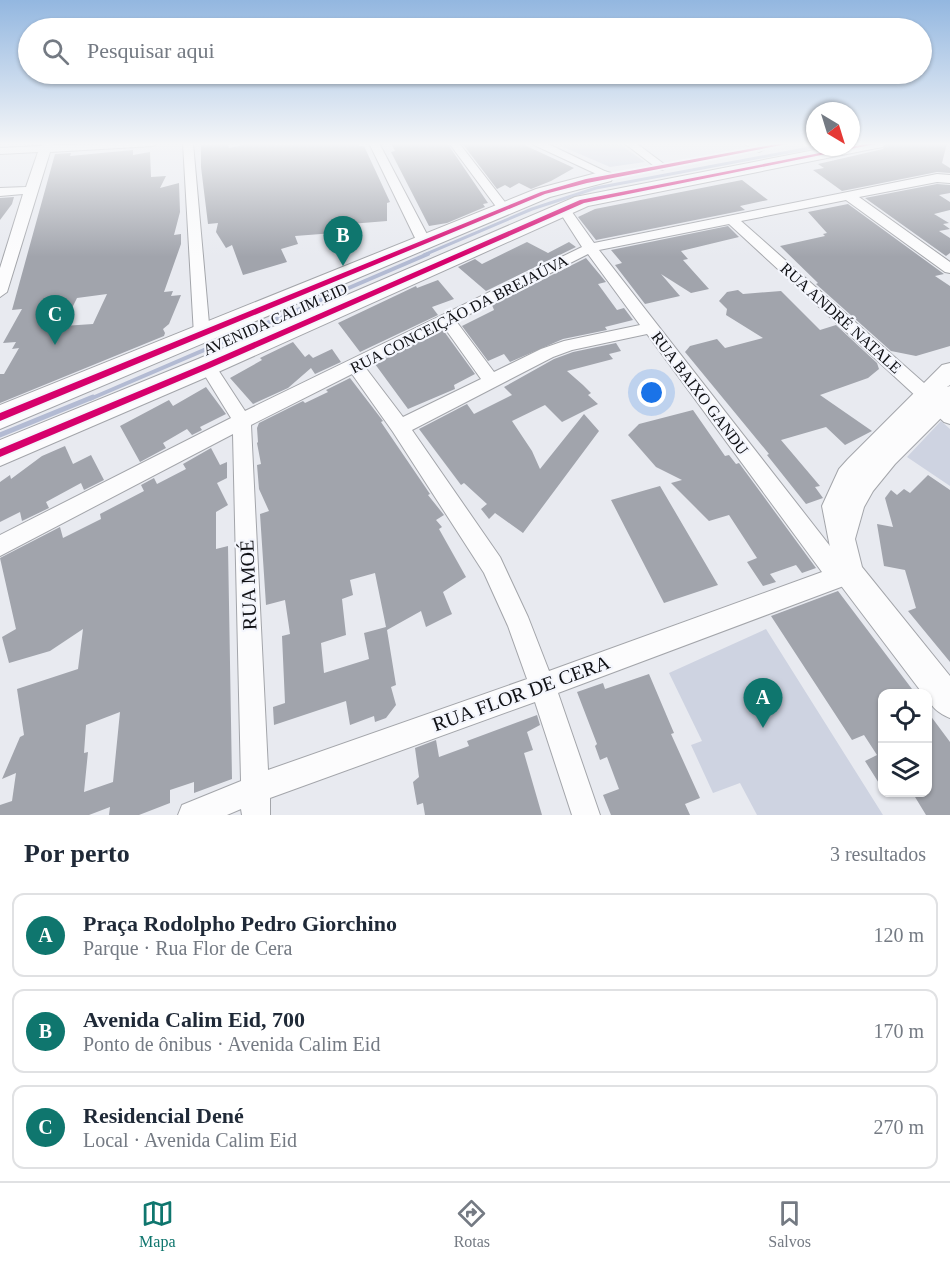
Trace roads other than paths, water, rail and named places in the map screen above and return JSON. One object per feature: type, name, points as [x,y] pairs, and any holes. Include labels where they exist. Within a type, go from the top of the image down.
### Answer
[{"type":"main road","name":"AVENIDA CALIM EID","points":[[0,417],[504,209],[564,186],[586,181]]},
{"type":"main road","name":"AVENIDA CALIM EID","points":[[0,453],[207,366],[563,208],[646,181]]},
{"type":"street","points":[[0,292],[33,181]]},
{"type":"street","points":[[191,181],[202,335]]},
{"type":"street","points":[[393,181],[424,242]]},
{"type":"street","points":[[483,181],[504,209]]},
{"type":"street","name":"RUA CONCEIÇÃO DA BREJAÚVA","points":[[0,546],[590,248],[923,181]]},
{"type":"street","points":[[0,192],[30,190]]},
{"type":"street","points":[[850,197],[950,269]]},
{"type":"street","name":"RUA BAIXO GANDU","points":[[563,208],[590,248],[651,328],[844,574]]},
{"type":"street","name":"RUA ANDRÉ NATALE","points":[[732,220],[941,403]]},
{"type":"street","points":[[0,238],[16,237]]},
{"type":"street","points":[[446,319],[491,380]]},
{"type":"street","points":[[400,427],[491,380],[560,348],[651,328]]},
{"type":"street","name":"RUA MOÉ","points":[[207,366],[242,422],[255,815]]},
{"type":"street","points":[[355,366],[400,427],[492,565],[503,587],[541,687],[586,815]]},
{"type":"street","points":[[950,371],[941,403],[865,483],[853,505],[842,538],[844,574],[950,702]]},
{"type":"street","name":"RUA FLOR DE CERA","points":[[192,815],[255,789],[541,687],[844,574]]},
{"type":"waterway","points":[[424,255],[532,209],[596,188],[633,181]]},
{"type":"waterway","points":[[90,399],[428,254]]},
{"type":"waterway","points":[[0,435],[93,397]]},
{"type":"place","name":"Avenida Calim Eid, 700","points":[[343,266]]},
{"type":"place","name":"Residencial Dené","points":[[55,345]]},
{"type":"place","name":"Praça Rodolpho Pedro Giorchino","points":[[763,728]]}]
